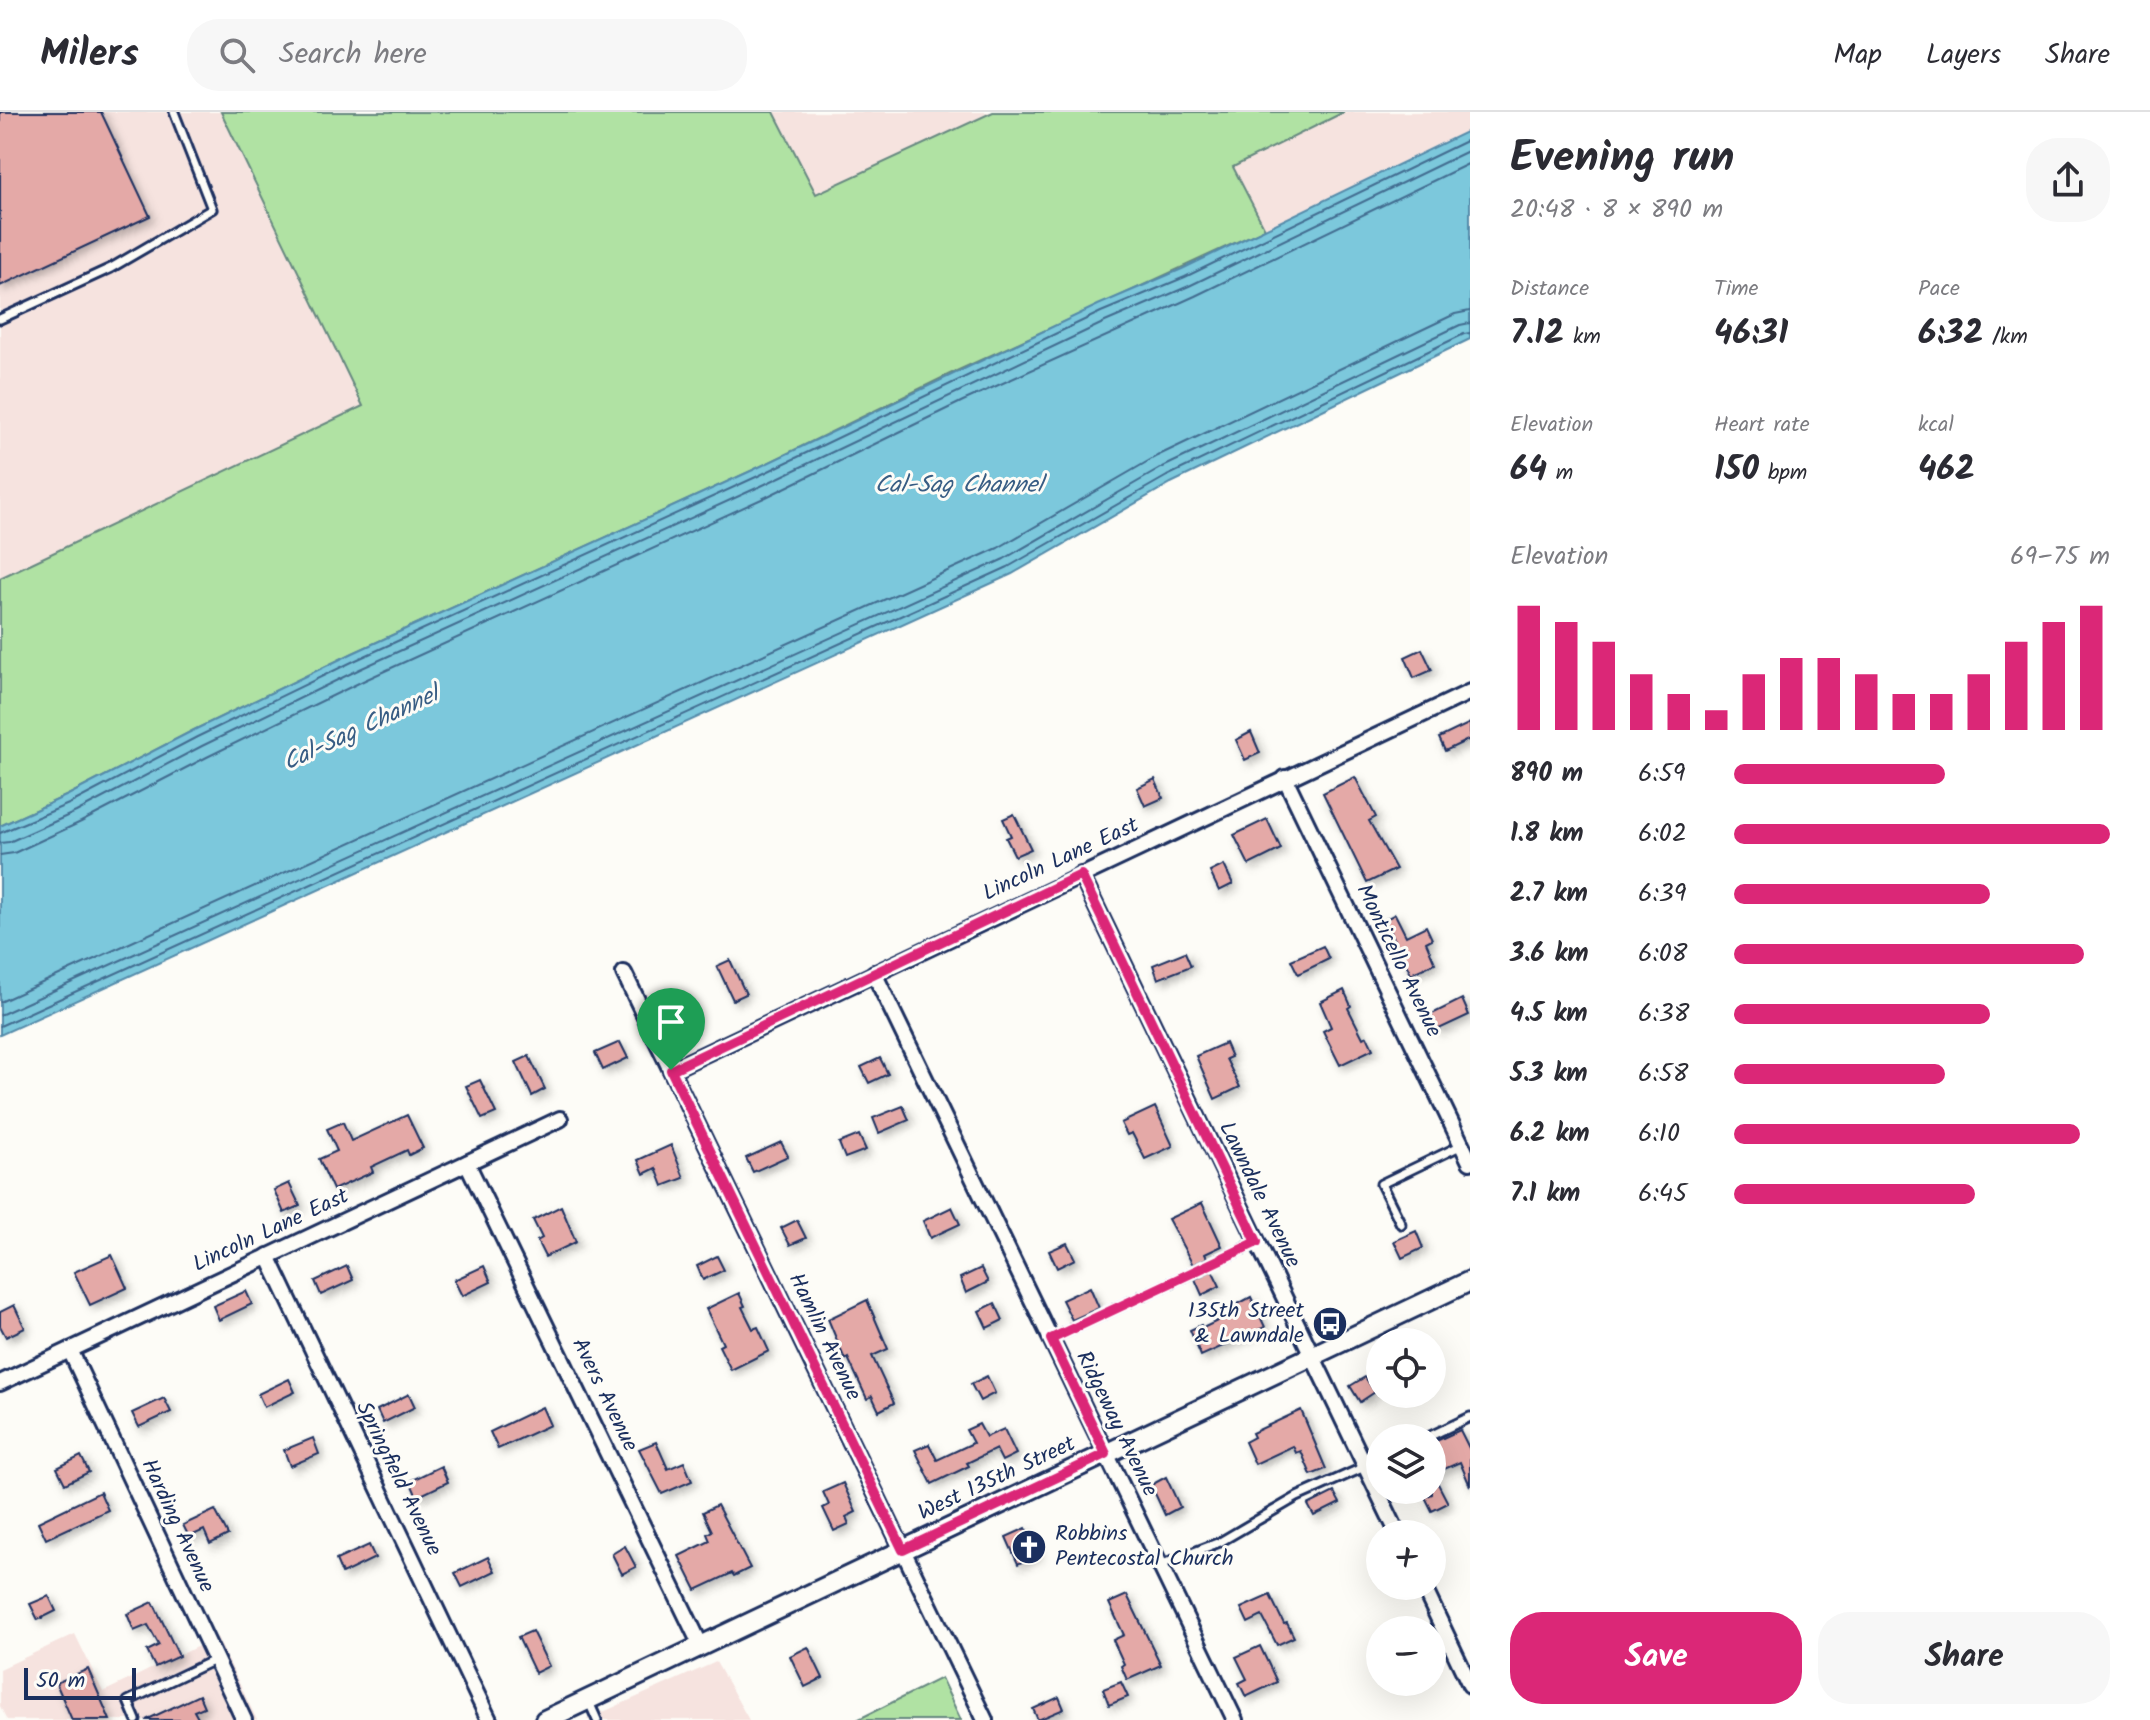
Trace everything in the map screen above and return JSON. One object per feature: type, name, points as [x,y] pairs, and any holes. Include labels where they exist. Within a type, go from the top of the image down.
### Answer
[{"type":"street","name":"Lincoln Lane East","points":[[671,1070],[1470,692]]},
{"type":"street","name":"Monticello Avenue","points":[[1285,778],[1470,1162]]},
{"type":"street","name":"Lawndale Avenue","points":[[1081,875],[1391,1520]]},
{"type":"street","name":"Hamlin Avenue","points":[[624,973],[985,1720]]},
{"type":"street","name":"Ridgeway Avenue","points":[[874,973],[1235,1720]]},
{"type":"street","name":"Lincoln Lane East","points":[[0,1383],[560,1119]]},
{"type":"street","name":"Avers Avenue","points":[[467,1163],[701,1646]]},
{"type":"street","name":"Springfield Avenue","points":[[268,1256],[489,1720]]},
{"type":"street","name":"West 135th Street","points":[[545,1720],[1470,1281]]},
{"type":"street","name":"Harding Avenue","points":[[70,1350],[216,1659],[239,1718]]},
{"type":"street","points":[[1430,1600],[1470,1685]]},
{"type":"lane","points":[[0,319],[111,268],[212,209],[174,112]]},
{"type":"lane","points":[[1401,1224],[1381,1184],[1462,1145]]},
{"type":"lane","points":[[1051,1339],[1257,1242]]},
{"type":"lane","points":[[1446,1428],[1470,1417]]},
{"type":"lane","points":[[1160,1565],[1209,1547],[1297,1497],[1365,1467]]},
{"type":"lane","points":[[136,1720],[128,1701],[216,1659]]},
{"type":"lane","points":[[588,1700],[597,1720]]},
{"type":"shaded area","points":[[0,112],[221,112],[364,406],[0,578]]},
{"type":"shaded area","points":[[774,112],[993,112],[816,195]]},
{"type":"shaded area","points":[[1344,112],[1470,112],[1470,130],[1265,229],[1233,167]]},
{"type":"shaded area","points":[[75,1634],[103,1692],[217,1637],[257,1720],[7,1720],[0,1706],[0,1669]]},
{"type":"shaded area","points":[[716,1662],[749,1720],[585,1720]]},
{"type":"green space","points":[[221,112],[774,112],[816,194],[993,112],[1344,112],[1233,167],[1265,229],[950,374],[753,470],[353,653],[0,826],[0,578],[363,406]]},
{"type":"green space","points":[[941,1678],[961,1720],[857,1720]]},
{"type":"water","name":"Cal-Sag Channel","points":[[1470,130],[1470,339],[1171,483],[1012,574],[0,1035],[0,826],[353,653],[753,470]]},
{"type":"building","points":[[0,112],[101,112],[150,216],[0,286]]},
{"type":"building","points":[[1422,649],[1432,670],[1414,678],[1405,657]]},
{"type":"building","points":[[1470,723],[1470,739],[1445,751],[1439,738]]},
{"type":"building","points":[[1251,732],[1260,753],[1245,760],[1236,740]]},
{"type":"building","points":[[1355,777],[1376,817],[1369,821],[1396,869],[1367,883],[1323,793]]},
{"type":"building","points":[[1155,779],[1163,798],[1145,806],[1137,788]]},
{"type":"building","points":[[1014,814],[1031,849],[1015,856],[1006,838],[1011,836],[1003,819]]},
{"type":"building","points":[[1267,819],[1281,849],[1249,865],[1234,835]]},
{"type":"building","points":[[1224,865],[1233,884],[1219,891],[1210,872]]},
{"type":"building","points":[[1395,914],[1406,936],[1426,926],[1432,939],[1426,942],[1435,963],[1411,974],[1384,920]]},
{"type":"building","points":[[1323,946],[1329,959],[1298,974],[1291,960]]},
{"type":"building","points":[[1185,952],[1191,966],[1158,979],[1153,965]]},
{"type":"building","points":[[730,960],[746,994],[733,1000],[717,966]]},
{"type":"building","points":[[1344,990],[1351,1006],[1348,1008],[1363,1038],[1367,1036],[1373,1049],[1340,1065],[1323,1031],[1331,1027],[1320,1002]]},
{"type":"building","points":[[1462,999],[1469,1015],[1437,1030],[1430,1015]]},
{"type":"building","points":[[620,1042],[628,1058],[603,1070],[595,1053]]},
{"type":"building","points":[[1225,1043],[1231,1057],[1226,1059],[1240,1087],[1215,1099],[1196,1056]]},
{"type":"building","points":[[529,1056],[545,1089],[532,1096],[516,1062]]},
{"type":"building","points":[[880,1058],[888,1074],[869,1083],[861,1067]]},
{"type":"building","points":[[480,1080],[496,1113],[482,1119],[466,1086]]},
{"type":"building","points":[[903,1106],[909,1120],[879,1133],[873,1118]]},
{"type":"building","points":[[1155,1107],[1173,1146],[1145,1159],[1132,1133],[1127,1135],[1121,1123]]},
{"type":"building","points":[[407,1115],[423,1148],[409,1155],[407,1150],[371,1167],[373,1172],[333,1190],[319,1159],[337,1151],[327,1129],[343,1122],[351,1141]]},
{"type":"building","points":[[859,1135],[866,1150],[845,1158],[839,1143]]},
{"type":"building","points":[[781,1142],[788,1156],[753,1172],[746,1158]]},
{"type":"building","points":[[671,1145],[684,1178],[663,1186],[656,1168],[644,1174],[638,1160]]},
{"type":"building","points":[[289,1183],[300,1206],[284,1213],[274,1190]]},
{"type":"building","points":[[1202,1203],[1222,1246],[1205,1254],[1207,1258],[1193,1265],[1168,1219]]},
{"type":"building","points":[[561,1206],[576,1242],[545,1257],[537,1241],[542,1238],[533,1220]]},
{"type":"building","points":[[952,1207],[960,1224],[930,1238],[923,1221]]},
{"type":"building","points":[[797,1220],[806,1238],[790,1245],[781,1228]]},
{"type":"building","points":[[1416,1231],[1423,1248],[1402,1258],[1394,1241]]},
{"type":"building","points":[[1067,1243],[1075,1259],[1057,1268],[1049,1251]]},
{"type":"building","points":[[112,1255],[127,1288],[90,1305],[74,1272]]},
{"type":"building","points":[[717,1256],[724,1270],[703,1280],[697,1266]]},
{"type":"building","points":[[347,1266],[353,1280],[321,1295],[315,1281]]},
{"type":"building","points":[[484,1266],[491,1282],[462,1296],[454,1280]]},
{"type":"building","points":[[981,1268],[988,1282],[966,1293],[960,1278]]},
{"type":"building","points":[[1212,1270],[1220,1286],[1202,1295],[1195,1279]]},
{"type":"building","points":[[1090,1287],[1099,1308],[1072,1320],[1062,1300]]},
{"type":"building","points":[[246,1291],[252,1304],[219,1320],[213,1306]]},
{"type":"building","points":[[739,1293],[753,1329],[758,1327],[769,1351],[731,1370],[719,1346],[723,1344],[706,1309]]},
{"type":"building","points":[[1251,1297],[1265,1327],[1201,1356],[1190,1330],[1201,1325],[1203,1328],[1238,1311],[1236,1305]]},
{"type":"building","points":[[867,1300],[888,1349],[872,1356],[894,1403],[879,1411],[872,1396],[867,1399],[848,1358],[845,1360],[828,1319]]},
{"type":"building","points":[[995,1303],[1003,1320],[987,1328],[979,1311]]},
{"type":"building","points":[[14,1305],[25,1328],[6,1337],[0,1326],[0,1312]]},
{"type":"building","points":[[987,1376],[995,1393],[980,1401],[971,1384]]},
{"type":"building","points":[[1365,1377],[1366,1398],[1360,1402],[1350,1386]]},
{"type":"building","points":[[289,1379],[295,1392],[264,1407],[258,1394]]},
{"type":"building","points":[[409,1394],[415,1407],[383,1423],[377,1410]]},
{"type":"building","points":[[164,1398],[171,1412],[139,1427],[132,1413]]},
{"type":"building","points":[[542,1407],[550,1425],[498,1449],[490,1432]]},
{"type":"building","points":[[1301,1410],[1326,1469],[1311,1475],[1301,1451],[1296,1453],[1293,1446],[1255,1464],[1245,1442],[1254,1437],[1252,1433]]},
{"type":"building","points":[[979,1424],[986,1437],[1004,1429],[1016,1454],[1002,1461],[996,1449],[932,1484],[915,1450],[929,1444],[937,1460],[973,1443],[966,1430]]},
{"type":"building","points":[[1460,1430],[1470,1450],[1470,1486],[1460,1462],[1446,1468],[1446,1436]]},
{"type":"building","points":[[313,1438],[319,1454],[290,1466],[284,1450]]},
{"type":"building","points":[[656,1442],[668,1469],[684,1462],[692,1481],[662,1494],[639,1449]]},
{"type":"building","points":[[81,1456],[89,1472],[65,1484],[57,1468]]},
{"type":"building","points":[[441,1466],[448,1482],[417,1497],[410,1481]]},
{"type":"building","points":[[1166,1477],[1180,1507],[1165,1515],[1151,1485]]},
{"type":"building","points":[[843,1483],[856,1512],[846,1517],[849,1524],[834,1531],[823,1508],[829,1505],[823,1492]]},
{"type":"building","points":[[100,1492],[108,1510],[46,1539],[38,1522]]},
{"type":"building","points":[[1334,1492],[1340,1503],[1314,1516],[1308,1505]]},
{"type":"building","points":[[1428,1504],[1446,1504],[1432,1511]]},
{"type":"building","points":[[717,1505],[750,1568],[696,1590],[679,1556],[710,1541],[707,1534],[712,1531],[703,1512]]},
{"type":"building","points":[[215,1510],[228,1535],[210,1544],[204,1530],[189,1537],[183,1525]]},
{"type":"building","points":[[1026,1528],[1038,1554],[1018,1564],[1006,1537]]},
{"type":"building","points":[[369,1545],[375,1558],[342,1574],[336,1560]]},
{"type":"building","points":[[625,1546],[636,1567],[622,1574],[612,1554]]},
{"type":"building","points":[[488,1557],[495,1571],[462,1587],[455,1573]]},
{"type":"building","points":[[1127,1595],[1161,1665],[1127,1680],[1121,1666],[1124,1664],[1113,1640],[1124,1635],[1109,1603]]},
{"type":"building","points":[[1270,1595],[1294,1637],[1277,1645],[1262,1616],[1248,1623],[1241,1608]]},
{"type":"building","points":[[49,1596],[56,1611],[38,1620],[30,1604]]},
{"type":"building","points":[[153,1602],[179,1656],[155,1667],[147,1651],[159,1645],[148,1625],[134,1631],[127,1614]]},
{"type":"building","points":[[532,1631],[549,1666],[535,1673],[518,1637]]},
{"type":"building","points":[[1260,1646],[1277,1682],[1246,1697],[1239,1683],[1247,1679],[1236,1657]]},
{"type":"building","points":[[808,1647],[823,1678],[805,1687],[790,1656]]},
{"type":"building","points":[[88,1669],[110,1720],[72,1720],[56,1683]]},
{"type":"building","points":[[1121,1682],[1128,1697],[1109,1705],[1103,1689]]},
{"type":"building","points":[[199,1695],[204,1707],[194,1711],[199,1720],[146,1720]]},
{"type":"building","points":[[1059,1697],[1064,1709],[1038,1720],[1033,1709]]},
{"type":"place","name":"135th Street & Lawndale","points":[[1330,1324]]},
{"type":"place","name":"Robbins Pentecostal Church","points":[[1029,1547]]},
{"type":"route","points":[[1081,875],[1257,1242],[1051,1339],[1106,1454],[903,1550],[671,1070],[1081,875]]}]
